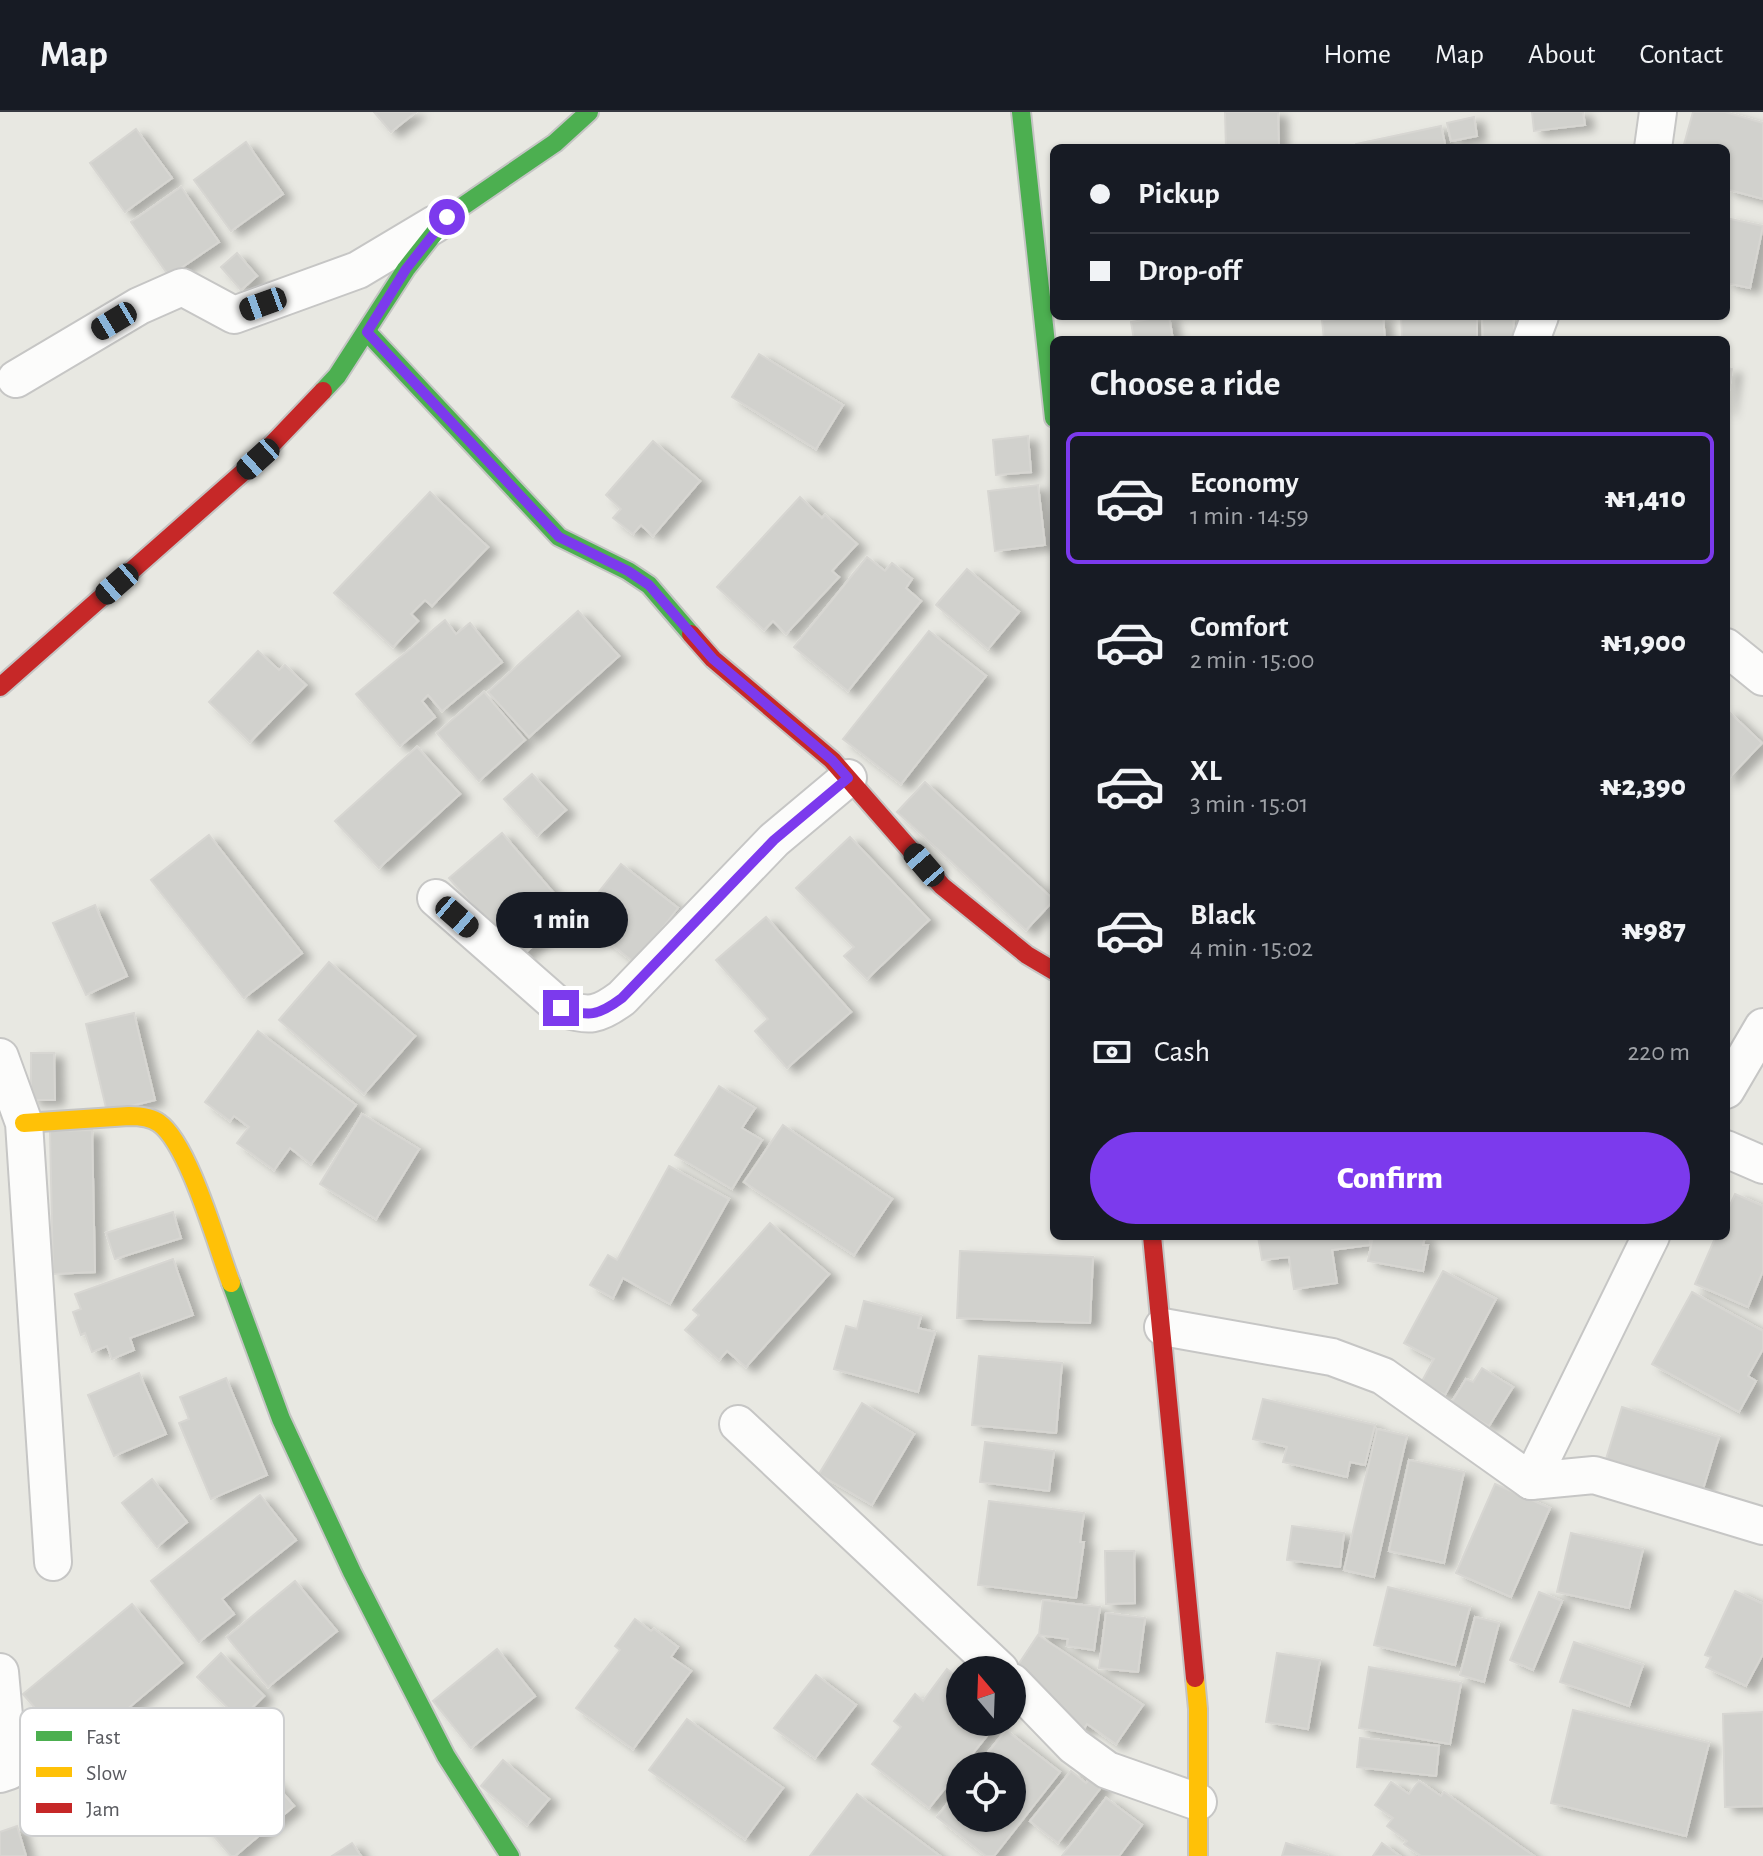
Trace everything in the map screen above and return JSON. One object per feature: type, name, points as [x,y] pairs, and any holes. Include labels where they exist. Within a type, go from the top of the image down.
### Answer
[{"type":"street","points":[[16,379],[139,306],[182,287],[234,315],[358,270],[447,217],[555,143],[589,112]]},
{"type":"street","points":[[1021,112],[1050,381]]},
{"type":"street","points":[[1654,144],[1658,112]]},
{"type":"street","points":[[0,687],[258,459],[337,376],[406,269],[447,217]]},
{"type":"street","points":[[367,332],[559,537],[628,571],[649,585],[713,659],[832,760],[942,886],[966,901],[1039,965],[1050,969]]},
{"type":"street","points":[[1730,650],[1763,677]]},
{"type":"street","points":[[436,898],[561,1008],[580,1014],[602,1013],[622,998],[774,840],[848,778]]},
{"type":"street","points":[[1730,1083],[1763,1027]]},
{"type":"street","points":[[0,1057],[24,1123],[53,1562]]},
{"type":"street","points":[[24,1123],[129,1116],[156,1120],[176,1141],[281,1419],[352,1572],[446,1756],[510,1856]]},
{"type":"street","points":[[1730,1151],[1763,1165]]},
{"type":"street","points":[[1152,1240],[1198,1709],[1198,1856]]},
{"type":"street","points":[[1531,1481],[1649,1240]]},
{"type":"street","points":[[1163,1327],[1332,1357],[1383,1376],[1531,1481],[1594,1475],[1763,1526]]},
{"type":"street","points":[[738,1424],[985,1656]]},
{"type":"street","points":[[0,1672],[9,1771],[0,1774]]},
{"type":"street","points":[[1026,1696],[1074,1746],[1107,1770],[1198,1802]]},
{"type":"building","points":[[374,112],[416,112],[391,132]]},
{"type":"building","points":[[1225,112],[1278,112],[1279,144],[1226,144]]},
{"type":"building","points":[[1532,112],[1583,112],[1585,125],[1534,131]]},
{"type":"building","points":[[1693,112],[1725,112],[1763,123],[1763,199],[1730,190],[1730,144],[1684,144]]},
{"type":"building","points":[[1474,117],[1477,136],[1451,141],[1447,123]]},
{"type":"building","points":[[1441,126],[1445,144],[1356,144]]},
{"type":"building","points":[[136,129],[172,178],[125,212],[90,163]]},
{"type":"building","points":[[246,142],[283,194],[231,231],[194,180]]},
{"type":"building","points":[[181,187],[219,242],[169,276],[131,222]]},
{"type":"building","points":[[1730,219],[1763,226],[1750,288],[1730,284]]},
{"type":"building","points":[[237,253],[257,276],[241,290],[221,267]]},
{"type":"building","points":[[1170,320],[1172,336],[1133,336],[1131,322]]},
{"type":"building","points":[[1322,320],[1383,320],[1385,336],[1324,336]]},
{"type":"building","points":[[1401,320],[1477,320],[1477,336],[1402,336]]},
{"type":"building","points":[[1482,320],[1513,320],[1515,336],[1483,336]]},
{"type":"building","points":[[759,354],[843,405],[816,449],[732,397]]},
{"type":"building","points":[[1028,436],[1031,472],[996,475],[993,440]]},
{"type":"building","points":[[653,441],[700,481],[653,536],[641,525],[633,534],[613,518],[621,509],[606,495]]},
{"type":"building","points":[[1038,485],[1045,545],[995,551],[988,491]]},
{"type":"building","points":[[430,492],[488,547],[432,606],[425,600],[411,614],[418,621],[393,647],[334,593]]},
{"type":"building","points":[[800,497],[857,544],[832,571],[839,577],[786,634],[773,621],[764,630],[717,587]]},
{"type":"building","points":[[867,557],[885,571],[892,563],[912,579],[906,588],[921,601],[848,691],[794,647]]},
{"type":"building","points":[[967,569],[1019,612],[988,649],[936,605]]},
{"type":"building","points":[[578,611],[619,656],[529,737],[488,692]]},
{"type":"building","points":[[445,620],[456,634],[470,623],[502,662],[442,711],[428,695],[422,701],[435,717],[400,746],[356,694]]},
{"type":"building","points":[[929,631],[986,676],[901,784],[843,739]]},
{"type":"building","points":[[258,651],[279,670],[285,665],[306,685],[250,742],[209,702]]},
{"type":"building","points":[[484,692],[525,740],[479,781],[437,733]]},
{"type":"building","points":[[1730,713],[1762,743],[1730,777]]},
{"type":"building","points":[[417,747],[460,794],[379,868],[335,821]]},
{"type":"building","points":[[532,774],[566,810],[537,836],[504,799]]},
{"type":"building","points":[[925,782],[1050,896],[1050,904],[1026,930],[897,812]]},
{"type":"building","points":[[502,833],[571,913],[519,958],[449,878]]},
{"type":"building","points":[[209,835],[302,953],[244,998],[151,880]]},
{"type":"building","points":[[850,837],[929,920],[867,979],[844,956],[854,947],[796,888]]},
{"type":"building","points":[[621,864],[678,908],[635,963],[578,918]]},
{"type":"building","points":[[95,905],[127,976],[86,995],[53,923]]},
{"type":"building","points":[[766,917],[851,1012],[787,1068],[755,1031],[768,1019],[716,960]]},
{"type":"building","points":[[329,962],[415,1036],[364,1094],[279,1020]]},
{"type":"building","points":[[134,1013],[155,1100],[107,1112],[86,1024]]},
{"type":"building","points":[[258,1031],[356,1105],[311,1164],[290,1148],[274,1170],[237,1143],[249,1127],[234,1116],[230,1121],[205,1102]]},
{"type":"building","points":[[31,1053],[54,1053],[55,1100],[31,1100]]},
{"type":"building","points":[[719,1086],[755,1108],[742,1128],[762,1140],[732,1189],[675,1155]]},
{"type":"building","points":[[362,1114],[419,1149],[376,1219],[320,1184]]},
{"type":"building","points":[[783,1125],[892,1199],[854,1255],[744,1182]]},
{"type":"building","points":[[92,1130],[95,1272],[53,1274],[50,1131]]},
{"type":"building","points":[[669,1166],[729,1199],[670,1304],[623,1278],[613,1298],[590,1285],[608,1255],[617,1260]]},
{"type":"building","points":[[1735,1194],[1763,1206],[1763,1271],[1748,1307],[1695,1284],[1714,1240],[1730,1240],[1730,1205]]},
{"type":"building","points":[[173,1212],[181,1238],[115,1259],[106,1233]]},
{"type":"building","points":[[770,1223],[829,1274],[746,1367],[727,1351],[719,1360],[685,1330],[699,1315],[693,1310]]},
{"type":"building","points":[[1259,1240],[1369,1240],[1370,1245],[1332,1250],[1337,1283],[1294,1289],[1289,1257],[1262,1260]]},
{"type":"building","points":[[1372,1240],[1424,1240],[1423,1245],[1428,1245],[1423,1271],[1368,1261]]},
{"type":"building","points":[[960,1251],[1093,1257],[1090,1323],[957,1318]]},
{"type":"building","points":[[173,1259],[193,1315],[130,1338],[134,1350],[112,1359],[107,1346],[92,1352],[85,1333],[81,1335],[73,1312],[81,1309],[75,1294]]},
{"type":"building","points":[[1443,1271],[1496,1299],[1445,1395],[1421,1383],[1434,1359],[1404,1343]]},
{"type":"building","points":[[1692,1292],[1763,1331],[1763,1349],[1748,1376],[1756,1381],[1739,1412],[1652,1364]]},
{"type":"building","points":[[864,1301],[921,1316],[918,1328],[935,1332],[918,1392],[834,1369],[846,1326],[857,1329]]},
{"type":"building","points":[[979,1356],[1062,1363],[1056,1433],[972,1425]]},
{"type":"building","points":[[1482,1368],[1513,1387],[1489,1426],[1451,1403],[1466,1379],[1473,1382]]},
{"type":"building","points":[[139,1373],[166,1434],[114,1456],[88,1395]]},
{"type":"building","points":[[226,1378],[267,1475],[211,1499],[179,1423],[189,1419],[180,1397]]},
{"type":"building","points":[[1263,1399],[1375,1425],[1365,1465],[1350,1462],[1347,1477],[1283,1462],[1287,1447],[1253,1439]]},
{"type":"building","points":[[862,1403],[914,1434],[872,1505],[819,1474]]},
{"type":"building","points":[[1622,1407],[1719,1437],[1703,1489],[1606,1459]]},
{"type":"building","points":[[1377,1429],[1407,1436],[1374,1577],[1344,1570]]},
{"type":"building","points":[[985,1442],[1054,1451],[1049,1491],[980,1482]]},
{"type":"building","points":[[1409,1460],[1464,1472],[1444,1563],[1389,1551]]},
{"type":"building","points":[[152,1479],[187,1522],[157,1547],[122,1503]]},
{"type":"building","points":[[1495,1484],[1550,1508],[1511,1597],[1456,1573]]},
{"type":"building","points":[[260,1495],[296,1540],[222,1599],[234,1614],[199,1642],[151,1581]]},
{"type":"building","points":[[989,1501],[1084,1513],[1080,1542],[1084,1542],[1076,1598],[978,1585]]},
{"type":"building","points":[[1292,1526],[1344,1533],[1340,1567],[1287,1560]]},
{"type":"building","points":[[1571,1533],[1643,1549],[1629,1608],[1557,1592]]},
{"type":"building","points":[[1105,1551],[1134,1551],[1135,1603],[1106,1604]]},
{"type":"building","points":[[295,1581],[337,1631],[268,1687],[227,1637]]},
{"type":"building","points":[[1388,1587],[1470,1607],[1455,1665],[1374,1645]]},
{"type":"building","points":[[1735,1591],[1763,1604],[1763,1654],[1746,1686],[1706,1667],[1711,1657],[1705,1655]]},
{"type":"building","points":[[1539,1592],[1562,1601],[1533,1670],[1510,1660]]},
{"type":"building","points":[[1043,1600],[1100,1607],[1094,1650],[1067,1646],[1068,1639],[1039,1635]]},
{"type":"building","points":[[132,1604],[182,1663],[128,1708],[35,1708],[23,1694]]},
{"type":"building","points":[[1106,1613],[1145,1618],[1138,1672],[1099,1668]]},
{"type":"building","points":[[1475,1617],[1499,1623],[1484,1682],[1460,1675]]},
{"type":"building","points":[[635,1619],[678,1647],[671,1657],[691,1671],[633,1749],[576,1708],[620,1650],[615,1646]]},
{"type":"building","points":[[1038,1635],[1143,1705],[1116,1744],[1087,1724],[1083,1730],[1026,1685],[1024,1656]]},
{"type":"building","points":[[1574,1642],[1643,1665],[1629,1706],[1560,1682]]},
{"type":"building","points":[[497,1649],[535,1696],[471,1748],[433,1701]]},
{"type":"building","points":[[221,1653],[264,1696],[252,1708],[228,1708],[197,1677]]},
{"type":"building","points":[[1277,1653],[1320,1660],[1308,1729],[1266,1722]]},
{"type":"building","points":[[1369,1667],[1461,1683],[1450,1744],[1359,1728]]},
{"type":"building","points":[[946,1670],[946,1736],[987,1736],[974,1752],[946,1752],[946,1787],[929,1808],[872,1764],[901,1727],[894,1721],[915,1694],[923,1701]]},
{"type":"building","points":[[816,1675],[856,1705],[815,1758],[774,1728]]},
{"type":"building","points":[[1573,1710],[1709,1743],[1686,1836],[1551,1803]]},
{"type":"building","points":[[1763,1712],[1763,1806],[1725,1807],[1723,1714]]},
{"type":"building","points":[[687,1719],[783,1788],[745,1839],[649,1770]]},
{"type":"building","points":[[1001,1736],[1014,1736],[1060,1772],[1026,1815],[1026,1752],[988,1752]]},
{"type":"building","points":[[1360,1738],[1439,1746],[1436,1776],[1357,1767]]},
{"type":"building","points":[[503,1760],[549,1799],[527,1825],[481,1786]]},
{"type":"building","points":[[1071,1771],[1086,1783],[1092,1776],[1103,1785],[1058,1843],[1030,1821]]},
{"type":"building","points":[[1419,1781],[1441,1796],[1444,1792],[1534,1856],[1421,1856],[1387,1826],[1393,1818],[1375,1805],[1391,1782],[1409,1794]]},
{"type":"building","points":[[284,1794],[294,1806],[284,1814]]},
{"type":"building","points":[[857,1794],[940,1856],[810,1856]]},
{"type":"building","points":[[1106,1798],[1142,1825],[1119,1856],[1062,1856]]},
{"type":"building","points":[[946,1805],[946,1824],[937,1817]]},
{"type":"building","points":[[17,1826],[26,1856],[0,1856],[0,1832]]},
{"type":"building","points":[[956,1832],[1013,1832],[994,1856],[986,1856]]},
{"type":"building","points":[[214,1836],[259,1836],[235,1856],[231,1856]]},
{"type":"building","points":[[352,1843],[361,1856],[332,1856]]},
{"type":"building","points":[[1286,1843],[1328,1856],[1282,1856]]},
{"type":"building","points":[[1382,1843],[1400,1856],[1373,1856]]},
{"type":"traffic: fast","points":[[323,391],[337,376],[406,269],[447,217],[555,143],[589,112]]},
{"type":"traffic: fast","points":[[1021,112],[1050,381]]},
{"type":"traffic: fast","points":[[367,332],[559,537],[628,571],[649,585],[691,634]]},
{"type":"traffic: fast","points":[[231,1283],[281,1419],[352,1572],[446,1756],[510,1856]]},
{"type":"traffic: slow","points":[[24,1123],[129,1116],[145,1117],[159,1123],[170,1134],[191,1173],[231,1283]]},
{"type":"traffic: slow","points":[[1195,1678],[1198,1709],[1198,1856]]},
{"type":"traffic: jam","points":[[0,687],[258,459],[323,391]]},
{"type":"traffic: jam","points":[[691,634],[713,659],[832,760],[942,886],[1027,955],[1050,969]]},
{"type":"traffic: jam","points":[[1152,1240],[1195,1678]]},
{"type":"route","points":[[447,217],[406,269],[367,332],[559,537],[628,571],[649,585],[713,659],[832,760],[848,778],[774,840],[622,998],[602,1013],[580,1014],[561,1008]]}]
